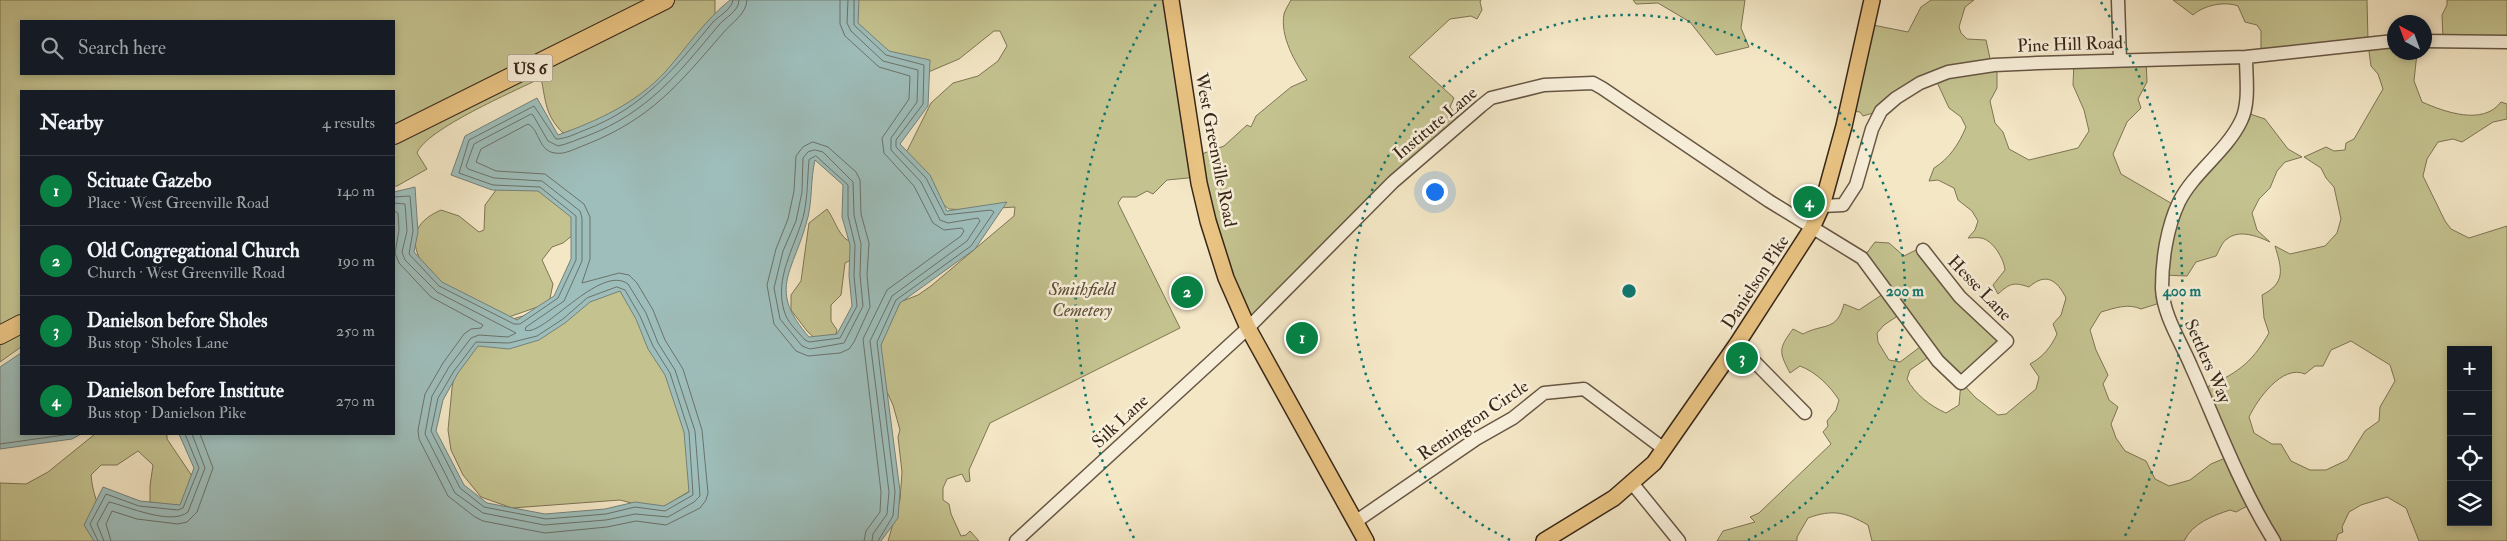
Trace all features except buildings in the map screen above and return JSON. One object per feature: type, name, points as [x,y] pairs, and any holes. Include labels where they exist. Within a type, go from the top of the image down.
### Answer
[{"type":"highway","name":"US 6","points":[[395,135],[666,0]]},
{"type":"highway","points":[[0,335],[20,325]]},
{"type":"main road","name":"West Greenville Road","points":[[1171,0],[1199,183],[1208,221],[1226,278],[1248,328],[1366,541]]},
{"type":"main road","name":"Danielson Pike","points":[[1544,541],[1614,498],[1654,462],[1737,344],[1812,228],[1822,206],[1844,126],[1872,0]]},
{"type":"street","points":[[2118,0],[2120,60]]},
{"type":"street","points":[[2432,41],[2507,42]]},
{"type":"street","name":"Pine Hill Road","points":[[1822,206],[1843,204],[1856,185],[1872,129],[1882,111],[1896,98],[1920,83],[1948,72],[1994,65],[2246,57],[2387,42]]},
{"type":"street","name":"Settlers Way","points":[[2246,57],[2247,91],[2242,120],[2224,147],[2200,172],[2179,202],[2170,228],[2162,289],[2172,326],[2203,396],[2274,541]]},
{"type":"street","name":"Institute Lane","points":[[1248,328],[1393,182],[1481,106],[1491,98],[1544,85],[1593,83],[1812,228]]},
{"type":"street","name":"Hesse Lane","points":[[1812,228],[1862,258],[1938,361],[1961,383],[2007,341],[1960,297],[1923,250]]},
{"type":"street","name":"Silk Lane","points":[[1016,541],[1248,328]]},
{"type":"street","points":[[1737,344],[1805,413]]},
{"type":"street","name":"Remington Circle","points":[[1355,522],[1476,439],[1513,418],[1544,393],[1584,389],[1664,449]]},
{"type":"street","points":[[1632,483],[1679,541]]},
{"type":"green space","points":[[0,0],[715,0],[715,22],[636,111],[563,133],[549,114],[541,78],[473,111],[437,133],[424,143],[417,153],[427,169],[397,186],[395,186],[395,90],[20,90],[20,348],[0,362]]},
{"type":"green space","name":"Smithfield Cemetery","points":[[845,0],[1171,0],[1196,156],[1224,146],[1247,125],[1251,127],[1256,116],[1291,87],[1307,80],[1293,57],[1284,31],[1284,14],[1291,0],[1481,0],[1482,10],[1477,19],[1471,16],[1450,19],[1409,57],[1454,98],[1450,107],[1464,125],[1383,197],[1248,326],[1198,177],[1167,180],[1153,194],[1147,191],[1136,197],[1122,197],[1118,203],[1180,328],[990,423],[969,470],[970,481],[966,482],[962,474],[947,479],[943,488],[943,500],[949,504],[951,514],[961,536],[966,535],[970,531],[979,541],[888,541],[900,500],[902,472],[898,437],[900,430],[893,405],[879,375],[881,341],[900,302],[918,295],[931,286],[1014,216],[1015,207],[968,210],[949,209],[896,166],[908,149],[931,103],[953,83],[978,76],[998,61],[1007,46],[1000,31],[994,31],[959,59],[926,73],[909,67],[843,18]]},
{"type":"green space","points":[[1633,0],[1745,0],[1741,28],[1749,47],[1716,55],[1690,22],[1658,3],[1636,4]]},
{"type":"green space","points":[[1931,0],[1974,0],[1965,7],[1959,27],[1961,33],[1967,39],[1986,40],[1991,63],[1997,65],[1997,88],[1990,101],[1995,123],[2003,132],[2009,149],[2029,160],[2078,148],[2089,131],[2084,110],[2073,85],[2074,61],[2146,59],[2147,82],[2138,99],[2141,108],[2127,122],[2113,154],[2121,174],[2176,206],[2244,112],[2265,119],[2288,149],[2302,157],[2285,162],[2277,171],[2270,188],[2259,199],[2252,213],[2257,230],[2270,242],[2248,234],[2232,236],[2224,242],[2216,256],[2196,262],[2187,276],[2163,275],[2163,302],[2141,309],[2126,306],[2101,312],[2090,330],[2096,350],[2108,375],[2103,384],[2109,400],[2118,407],[2111,424],[2116,438],[2125,451],[2146,461],[2155,479],[2169,486],[2190,480],[2211,464],[2230,456],[2203,389],[2225,378],[2241,367],[2255,353],[2269,333],[2264,318],[2262,295],[2275,286],[2279,280],[2280,268],[2275,246],[2290,254],[2325,246],[2337,233],[2341,219],[2334,187],[2326,178],[2321,168],[2304,157],[2326,147],[2334,151],[2345,150],[2346,143],[2354,139],[2383,89],[2378,74],[2371,66],[2368,44],[2261,53],[2261,31],[2257,25],[2245,22],[2238,6],[2227,4],[2215,5],[2193,15],[2173,0],[2367,0],[2368,41],[2387,40],[2387,60],[2416,60],[2414,81],[2422,102],[2442,110],[2463,115],[2484,114],[2501,102],[2507,104],[2507,119],[2493,122],[2462,142],[2453,139],[2438,142],[2427,159],[2423,176],[2445,221],[2451,229],[2469,238],[2507,226],[2507,541],[2419,541],[2406,508],[2387,497],[2361,505],[2349,512],[2342,527],[2343,532],[2338,534],[2336,541],[2274,541],[2253,503],[2236,512],[2230,510],[2204,521],[2192,529],[2184,541],[1872,541],[1868,525],[1839,513],[1825,513],[1808,518],[1797,537],[1797,541],[1717,541],[1723,531],[1755,522],[1750,517],[1759,513],[1831,444],[1823,432],[1828,426],[1827,421],[1836,410],[1839,400],[1822,380],[1812,372],[1800,366],[1790,373],[1782,355],[1783,346],[1793,329],[1803,334],[1828,325],[1837,319],[1844,304],[1859,310],[1886,292],[1863,258],[1875,242],[1889,243],[1904,256],[1916,250],[1923,250],[2003,337],[1962,382],[1933,354],[1910,370],[1907,379],[1914,390],[1934,407],[1946,413],[1959,405],[1961,382],[1976,398],[1998,415],[2006,414],[2036,389],[2039,377],[2030,364],[2043,355],[2057,334],[2053,324],[2061,315],[2066,298],[2059,287],[2046,279],[2035,282],[2029,287],[2012,284],[1998,294],[1993,285],[2005,270],[2003,261],[1994,246],[1985,239],[1968,238],[1975,230],[1978,221],[1972,211],[1958,200],[1954,188],[1938,180],[1929,181],[1934,168],[1949,156],[1966,127],[1961,117],[1949,108],[1935,78],[1877,115],[1873,113],[1863,116],[1860,112],[1852,111],[1873,25],[1908,32],[1921,7]],"holes":[[[1902,313],[1924,344],[1900,362],[1889,360],[1878,342],[1877,333],[1884,325]],[[2351,341],[2390,365],[2395,381],[2380,407],[2379,421],[2365,431],[2347,460],[2326,470],[2310,470],[2291,461],[2281,444],[2272,444],[2254,433],[2249,417],[2264,393],[2279,379],[2296,372],[2305,374],[2315,366],[2323,366],[2331,350]]]},
{"type":"green space","points":[[2447,0],[2507,0],[2507,42],[2443,38],[2442,15],[2447,5]]},
{"type":"green space","points":[[533,159],[584,226],[563,243],[552,247],[542,260],[553,284],[549,303],[506,318],[461,313],[420,260],[416,246],[416,233],[424,220],[441,210],[459,216],[479,232],[484,230],[485,205],[499,186]]},
{"type":"green space","points":[[827,209],[844,237],[847,240],[854,240],[855,258],[845,263],[841,295],[831,305],[831,321],[837,330],[835,338],[822,345],[807,331],[791,310],[791,295],[801,281],[809,223]]},
{"type":"green space","points":[[615,270],[677,377],[693,489],[658,510],[620,500],[512,508],[481,497],[463,475],[451,450],[448,430],[455,372],[469,345],[502,322],[523,316]]},
{"type":"green space","points":[[94,435],[167,435],[167,439],[194,479],[188,501],[164,515],[150,509],[150,486],[153,465],[138,451],[117,465],[101,465],[91,475],[97,501],[115,541],[0,541],[0,483],[26,484],[48,472]]},
{"type":"water","points":[[730,0],[859,0],[858,23],[889,51],[930,60],[928,106],[900,144],[930,175],[947,211],[1007,202],[975,249],[900,303],[881,345],[900,491],[898,518],[881,541],[94,541],[84,525],[103,487],[140,501],[180,505],[194,468],[179,435],[395,435],[395,192],[415,187],[418,232],[414,252],[442,282],[517,320],[554,296],[571,259],[571,217],[538,191],[492,190],[451,175],[465,136],[537,98],[558,135],[587,124],[629,102],[655,82],[704,25]],"holes":[[[815,160],[843,185],[842,217],[850,245],[849,276],[852,306],[837,334],[809,337],[789,307],[786,294],[790,269],[808,216]],[[620,291],[636,319],[648,349],[665,375],[684,432],[689,492],[664,506],[635,502],[605,509],[545,514],[487,503],[464,485],[436,431],[443,400],[458,373],[478,346],[509,349],[539,340],[565,323],[590,302]]]},
{"type":"water","points":[[20,354],[20,435],[79,435],[72,439],[0,449],[0,367]]},
{"type":"place","name":"Danielson before Institute","points":[[1809,202]]},
{"type":"place","name":"Old Congregational Church","points":[[1187,292]]},
{"type":"place","name":"Scituate Gazebo","points":[[1302,338]]},
{"type":"place","name":"Danielson before Sholes","points":[[1742,358]]}]
